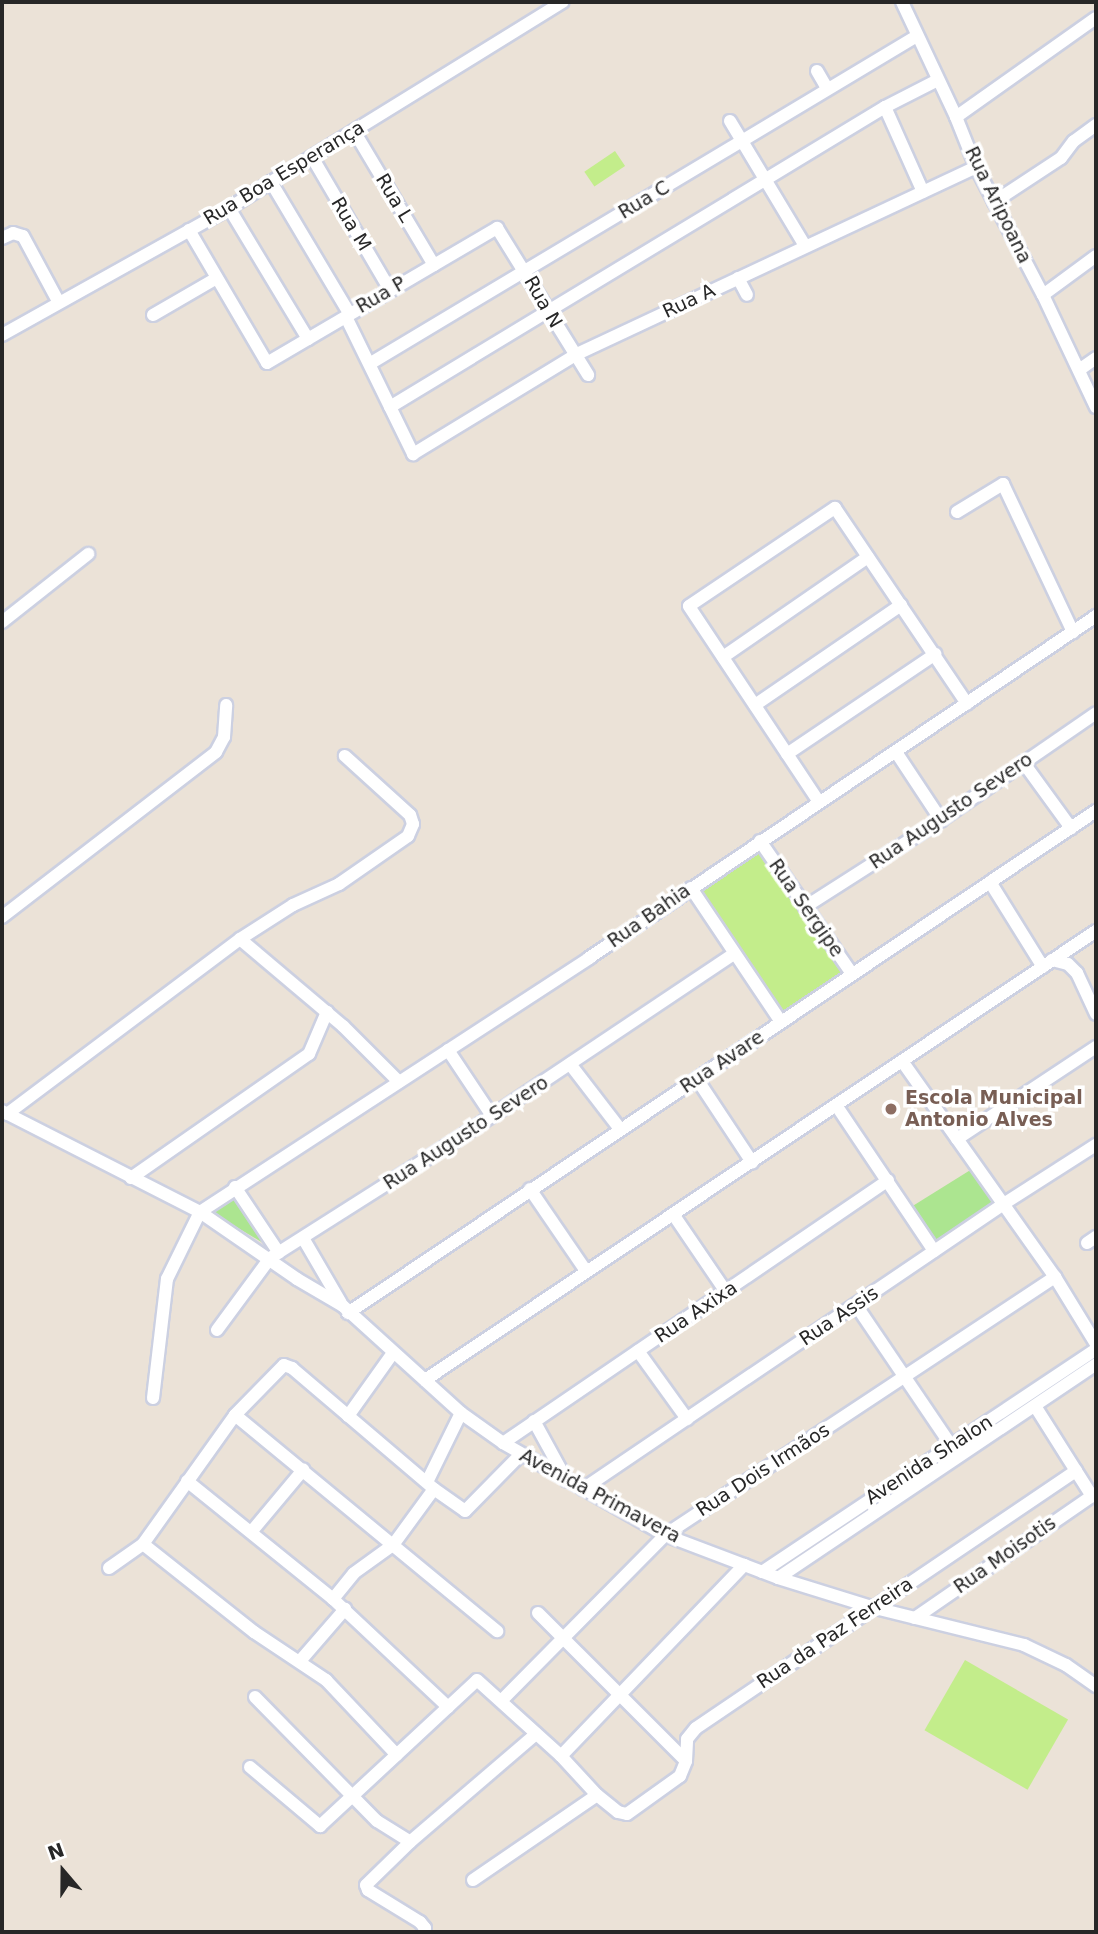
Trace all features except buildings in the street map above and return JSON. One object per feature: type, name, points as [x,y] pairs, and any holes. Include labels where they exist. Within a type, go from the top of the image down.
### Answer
[{"type":"street","name":"Rua Boa Esperança","points":[[2,335],[58,301],[229,208],[562,2]]},
{"type":"street","name":"Rua Aripoana","points":[[902,2],[956,117],[976,167],[1043,295],[1096,407]]},
{"type":"street","points":[[956,117],[1096,18]]},
{"type":"street","name":"Rua C","points":[[371,363],[917,36]]},
{"type":"street","points":[[817,71],[827,88]]},
{"type":"street","points":[[271,182],[348,315],[390,407],[885,107],[938,80]]},
{"type":"street","points":[[885,107],[923,192]]},
{"type":"street","points":[[730,121],[805,246]]},
{"type":"street","points":[[994,202],[1060,158],[1074,141],[1096,125]]},
{"type":"street","name":"Rua L","points":[[354,131],[434,265]]},
{"type":"street","name":"Rua M","points":[[312,158],[390,290]]},
{"type":"street","name":"Rua A","points":[[390,407],[413,454],[575,355],[976,167]]},
{"type":"street","points":[[229,208],[308,339]]},
{"type":"street","name":"Rua P","points":[[215,279],[267,363],[497,228]]},
{"type":"street","name":"Rua N","points":[[497,228],[588,375]]},
{"type":"street","points":[[153,315],[215,279],[188,230]]},
{"type":"street","points":[[2,238],[13,233],[23,236],[58,301]]},
{"type":"street","points":[[1043,295],[1096,256]]},
{"type":"street","points":[[738,278],[747,295]]},
{"type":"street","points":[[1079,370],[1096,358]]},
{"type":"street","points":[[957,512],[1003,484],[1073,632]]},
{"type":"street","points":[[819,802],[689,606],[835,508],[967,704]]},
{"type":"street","points":[[2,622],[88,554]]},
{"type":"street","points":[[723,657],[868,557]]},
{"type":"street","points":[[755,705],[901,605]]},
{"type":"street","name":"Rua Bahia","points":[[200,1212],[235,1186],[448,1050],[1096,616]]},
{"type":"street","points":[[787,754],[935,654]]},
{"type":"street","points":[[2,916],[216,752],[225,737],[226,705]]},
{"type":"street","name":"Rua Augusto Severo","points":[[804,907],[941,820],[1096,713]]},
{"type":"street","points":[[896,751],[941,820]]},
{"type":"street","points":[[275,1256],[200,1212],[4,1113],[240,939],[293,905],[339,884],[402,842],[413,829],[408,812],[345,756]]},
{"type":"street","points":[[1023,762],[1071,828]]},
{"type":"street","name":"Rua Avare","points":[[346,1310],[697,1079],[1096,811]]},
{"type":"street","name":"Rua Sergipe","points":[[761,841],[852,974]]},
{"type":"street","points":[[990,882],[1048,963]]},
{"type":"street","points":[[691,888],[781,1022]]},
{"type":"street","points":[[425,1380],[1096,931]]},
{"type":"street","points":[[240,939],[327,1012],[399,1082]]},
{"type":"street","name":"Rua Augusto Severo","points":[[217,1330],[275,1256],[492,1116],[734,954]]},
{"type":"street","points":[[1048,963],[1068,964],[1077,973],[1096,1014]]},
{"type":"street","points":[[131,1178],[309,1054],[327,1012]]},
{"type":"street","points":[[957,1139],[1096,1047]]},
{"type":"street","points":[[448,1050],[492,1116]]},
{"type":"street","points":[[902,1061],[1055,1277],[1096,1347]]},
{"type":"street","points":[[570,1064],[620,1129]]},
{"type":"street","points":[[697,1079],[752,1162]]},
{"type":"street","points":[[836,1105],[934,1251]]},
{"type":"street","name":"Rua Assis","points":[[583,1489],[1002,1205],[1096,1145]]},
{"type":"street","name":"Rua Axixa","points":[[503,1443],[888,1180]]},
{"type":"street","points":[[235,1186],[275,1256]]},
{"type":"street","points":[[530,1189],[586,1271]]},
{"type":"street","points":[[153,1398],[167,1279],[200,1212]]},
{"type":"street","points":[[673,1214],[726,1292]]},
{"type":"street","points":[[303,1238],[346,1310]]},
{"type":"street","name":"Avenida Primavera","points":[[275,1256],[297,1279],[346,1310],[461,1413],[503,1443],[567,1482],[665,1535],[778,1578],[871,1607],[1024,1645],[1066,1665],[1096,1686]]},
{"type":"street","name":"Rua Dois Irmãos","points":[[501,1700],[665,1535],[1055,1277]]},
{"type":"street","points":[[856,1305],[954,1450]]},
{"type":"street","name":"Avenida Shalon","points":[[762,1572],[978,1435],[1096,1347]]},
{"type":"street","points":[[638,1350],[687,1419]]},
{"type":"street","points":[[348,1416],[393,1353]]},
{"type":"street","name":"Avenida Shalon","points":[[978,1435],[1035,1406],[1096,1364]]},
{"type":"street","points":[[109,1568],[143,1544],[234,1415],[284,1365],[430,1485],[467,1511],[521,1454]]},
{"type":"street","points":[[1035,1406],[1076,1471],[1094,1494]]},
{"type":"street","points":[[333,1599],[354,1573],[393,1545],[430,1485],[461,1413]]},
{"type":"street","points":[[234,1415],[497,1631]]},
{"type":"street","points":[[534,1421],[567,1482]]},
{"type":"street","name":"Avenida Shalon","points":[[778,1578],[954,1450]]},
{"type":"street","points":[[252,1531],[303,1469]]},
{"type":"street","name":"Rua da Paz Ferreira","points":[[597,1795],[624,1814],[677,1779],[686,1761],[687,1739],[696,1728],[871,1607],[1076,1471]]},
{"type":"street","points":[[187,1481],[345,1609],[448,1707]]},
{"type":"street","name":"Rua Moisotis","points":[[915,1618],[1094,1494]]},
{"type":"street","points":[[143,1544],[254,1632],[331,1684],[397,1755]]},
{"type":"street","points":[[561,1756],[619,1692],[744,1565]]},
{"type":"street","points":[[300,1661],[345,1609]]},
{"type":"street","points":[[538,1613],[686,1761]]},
{"type":"street","points":[[250,1767],[318,1826],[475,1680],[501,1700],[561,1756],[597,1795],[473,1880]]},
{"type":"street","points":[[255,1697],[377,1821],[410,1842]]},
{"type":"street","points":[[424,1932],[425,1928],[420,1922],[366,1888],[410,1842],[536,1734]]},
{"type":"green space","points":[[615,151],[625,166],[594,187],[584,172]]},
{"type":"green space","points":[[761,849],[842,974],[779,1015],[698,890]]},
{"type":"green space","points":[[972,1169],[994,1204],[934,1241],[913,1206]]},
{"type":"green space","points":[[234,1192],[268,1246],[208,1210]]},
{"type":"green space","points":[[965,1660],[1068,1719],[1028,1790],[924,1730]]},
{"type":"place","name":"Escola Municipal Antonio Alves","points":[[891,1109]]}]
